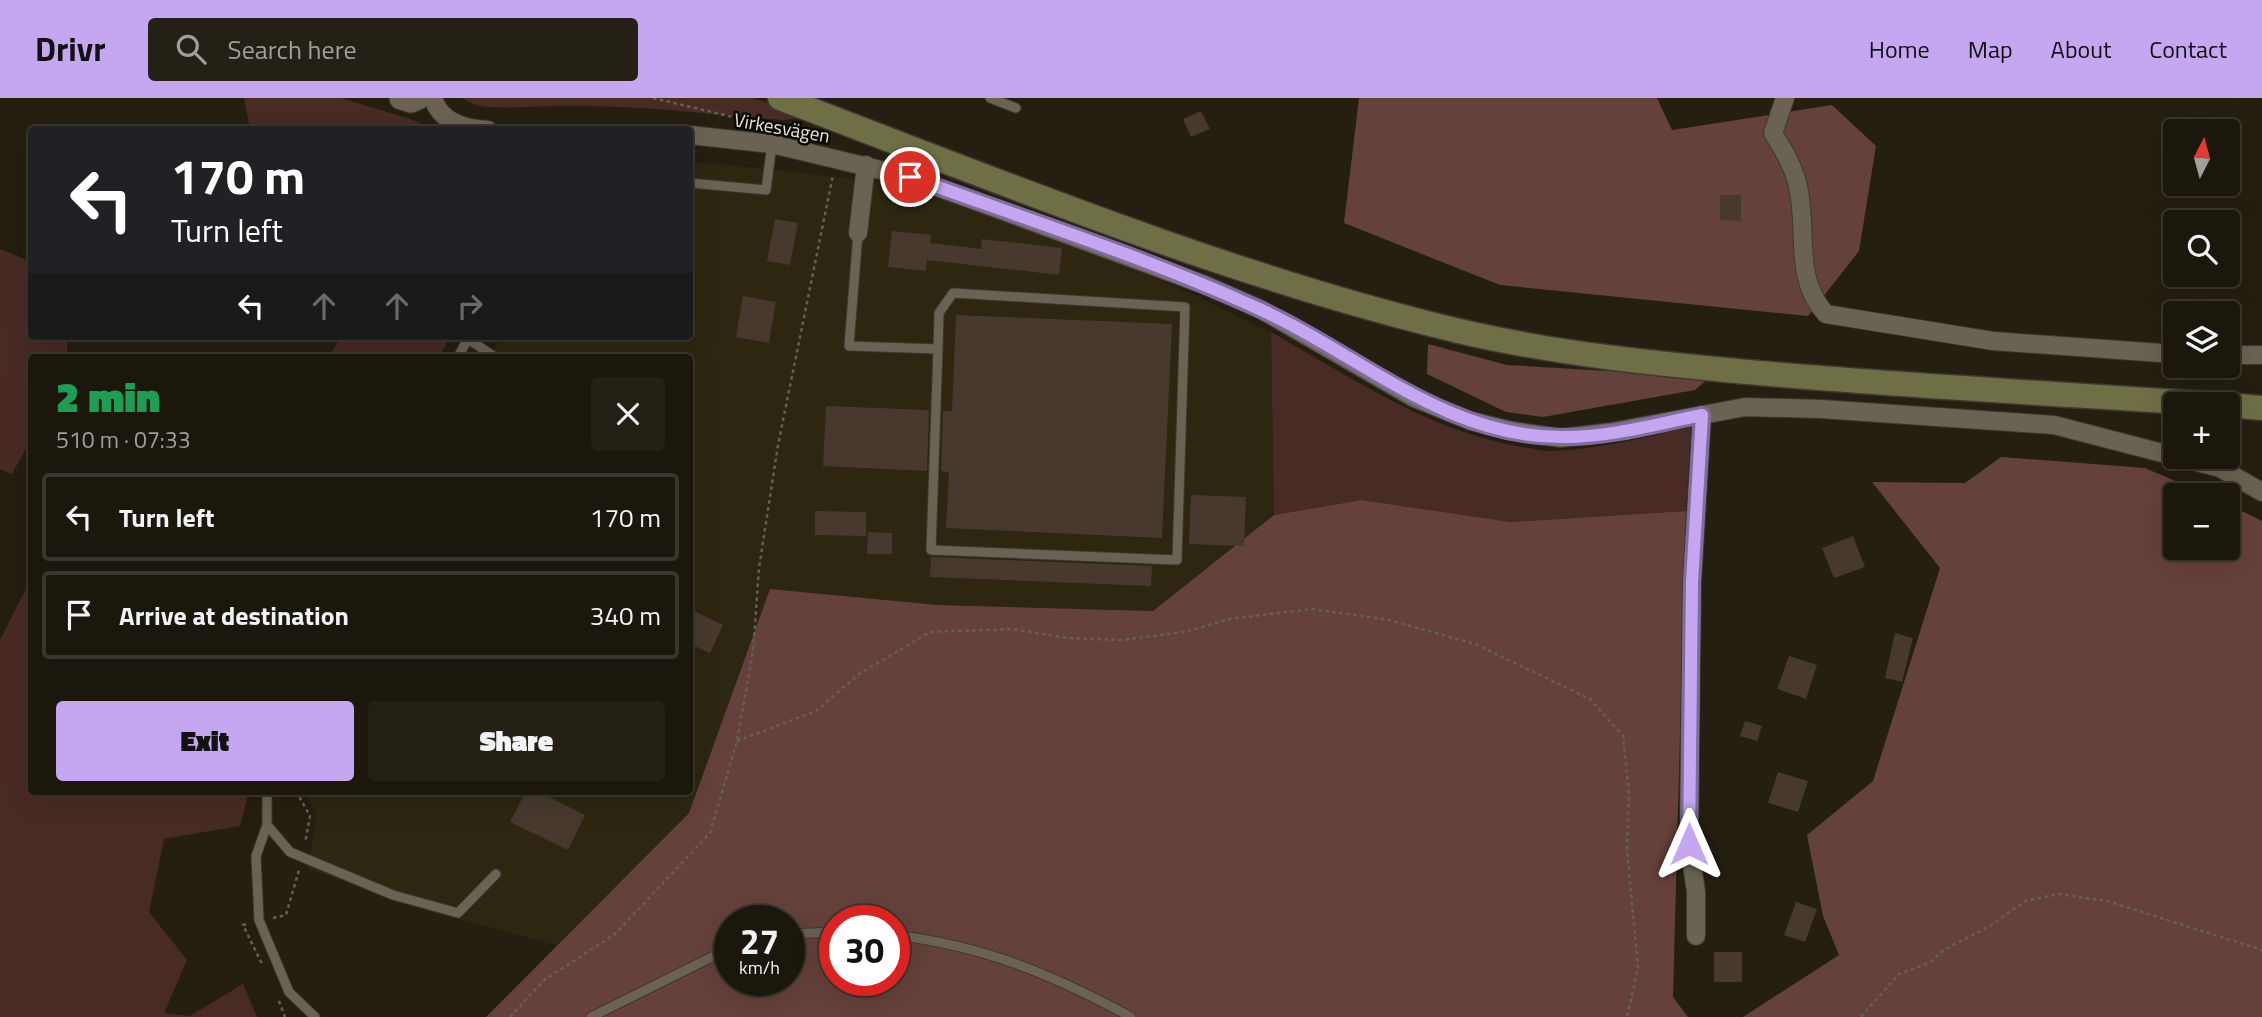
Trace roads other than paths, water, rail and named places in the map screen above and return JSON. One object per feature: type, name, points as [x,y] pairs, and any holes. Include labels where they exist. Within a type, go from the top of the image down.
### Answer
[{"type":"main road","points":[[780,98],[1146,238],[1260,275],[1459,331],[1556,350],[1649,363],[1824,379],[2163,401]]},
{"type":"main road","points":[[2240,406],[2262,408]]},
{"type":"street","points":[[401,98],[411,101],[418,98]]},
{"type":"street","points":[[433,98],[436,109],[450,121],[465,126]]},
{"type":"street","points":[[1785,98],[1773,133],[1787,154],[1798,184],[1806,277],[1814,301],[1826,314],[1993,341],[2163,353]]},
{"type":"street","name":"Virkesvägen","points":[[693,135],[772,144],[910,177],[1205,285],[1260,309],[1415,398],[1471,421],[1561,438],[1745,407],[2054,425],[2220,468],[2262,492]]},
{"type":"street","points":[[858,233],[866,165]]},
{"type":"street","points":[[2240,355],[2262,355]]},
{"type":"street","points":[[1696,936],[1696,892],[1689,844],[1690,748],[1692,582],[1702,415]]},
{"type":"lane","points":[[990,98],[1016,108]]},
{"type":"lane","points":[[693,183],[766,190],[772,144]]},
{"type":"lane","points":[[858,233],[849,346],[938,349]]},
{"type":"lane","points":[[953,293],[1185,307],[1177,560],[931,550],[938,349],[939,313],[953,293]]},
{"type":"lane","points":[[472,340],[491,354]]},
{"type":"lane","points":[[267,795],[267,825],[256,856],[259,920],[289,992],[315,1017]]},
{"type":"lane","points":[[267,825],[290,852],[393,895],[458,913],[496,874]]},
{"type":"lane","points":[[910,938],[939,941],[1014,961],[1079,989],[1131,1017]]},
{"type":"lane","points":[[591,1017],[714,956]]}]
